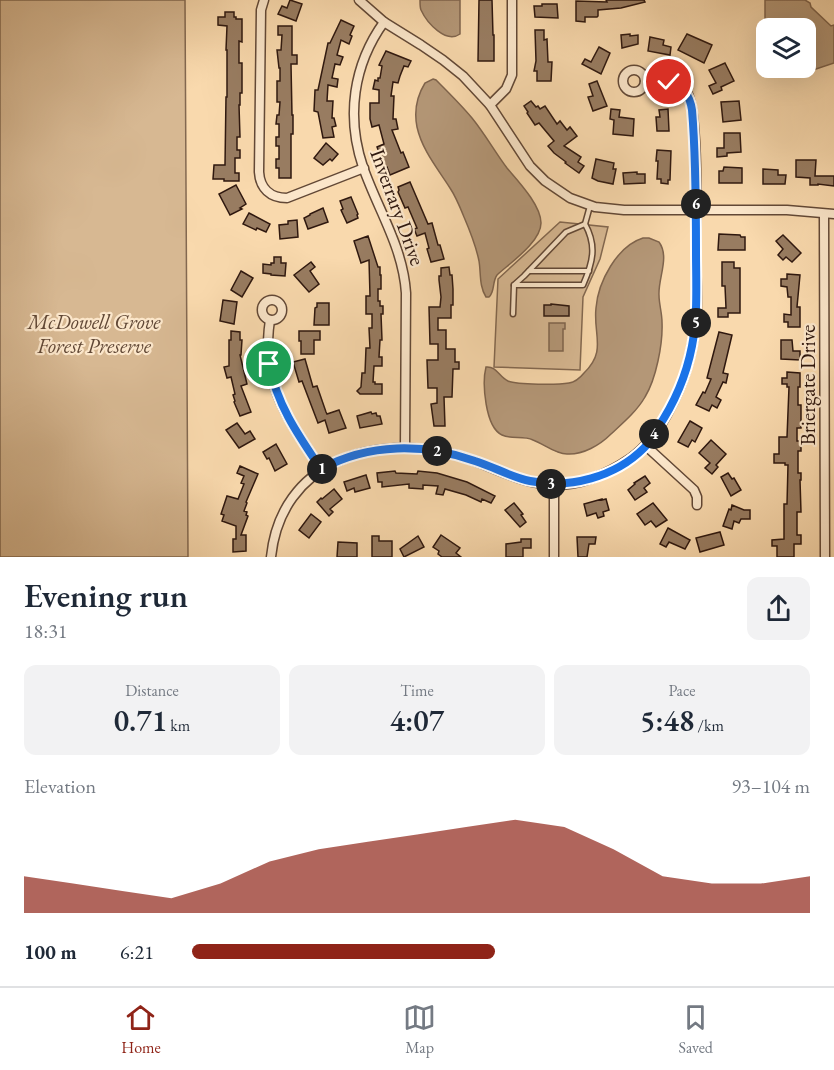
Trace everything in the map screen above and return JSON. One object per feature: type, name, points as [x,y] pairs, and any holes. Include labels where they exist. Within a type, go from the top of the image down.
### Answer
[{"type":"street","points":[[264,0],[261,10],[259,160],[261,184],[272,195],[287,198],[363,168]]},
{"type":"street","points":[[359,0],[384,22],[443,60],[463,76],[490,105],[530,166],[545,182],[570,198],[591,206],[624,210],[787,210],[834,214]]},
{"type":"street","points":[[490,105],[506,89],[512,75],[512,0]]},
{"type":"street","name":"Inverrary Drive","points":[[384,22],[363,61],[354,96],[353,112],[363,168],[398,250],[405,278],[405,447]]},
{"type":"street","points":[[271,557],[276,529],[292,497],[321,469],[359,453],[405,447],[427,449],[476,461],[521,479],[554,485],[589,479],[607,473],[646,446],[677,396],[692,346],[696,309],[696,210],[691,102],[686,92],[674,83],[645,81]]},
{"type":"street","name":"Briergate Drive","points":[[824,214],[825,557]]},
{"type":"street","points":[[270,320],[267,347],[275,390],[290,421],[321,469]]},
{"type":"street","points":[[646,446],[694,490],[697,505]]},
{"type":"street","points":[[554,485],[554,557]]},
{"type":"lane","points":[[514,285],[583,285],[589,271],[593,246],[591,235],[585,224],[591,206]]},
{"type":"lane","points":[[513,314],[514,285],[566,232],[585,224]]},
{"type":"lane","points":[[529,270],[589,271]]},
{"type":"green space","name":"McDowell Grove Forest Preserve","points":[[0,0],[185,0],[188,557],[0,557]]},
{"type":"green space","points":[[560,222],[608,227],[600,259],[583,297],[580,370],[494,367],[498,279]]},
{"type":"shaded area","points":[[420,0],[460,0],[460,34],[449,36],[432,26],[421,9]]},
{"type":"shaded area","points":[[765,0],[805,0],[810,3],[811,7],[831,26],[834,25],[834,63],[816,69],[816,18],[765,18]]},
{"type":"shaded area","points":[[433,79],[472,118],[528,194],[540,216],[540,230],[531,245],[497,275],[489,297],[486,297],[482,288],[479,261],[471,233],[452,191],[426,151],[419,135],[416,121],[417,104],[425,83]]},
{"type":"shaded area","points":[[643,238],[659,242],[664,261],[659,288],[662,322],[660,351],[649,390],[642,402],[630,417],[607,438],[579,453],[563,454],[529,439],[502,435],[496,430],[488,414],[484,383],[486,367],[493,368],[508,381],[520,383],[564,384],[579,378],[591,365],[597,350],[596,308],[601,287],[610,266],[625,249]]},
{"type":"shaded area","points":[[549,323],[565,323],[563,351],[549,351]]},
{"type":"building","points":[[290,0],[302,4],[296,21],[278,14],[282,6],[287,8]]},
{"type":"building","points":[[479,0],[492,0],[494,61],[478,61]]},
{"type":"building","points":[[606,0],[644,0],[645,2],[621,8],[598,10],[597,17],[585,17],[585,22],[576,21],[576,1],[607,2]]},
{"type":"building","points":[[542,4],[557,4],[558,18],[535,17],[534,6],[542,6]]},
{"type":"building","points":[[225,12],[234,12],[236,19],[242,19],[239,63],[242,63],[242,93],[240,93],[239,105],[240,137],[237,137],[237,150],[240,150],[240,158],[235,158],[235,173],[239,173],[239,181],[213,179],[214,165],[225,165],[227,26],[218,25],[218,17],[225,17]]},
{"type":"building","points":[[341,20],[354,26],[349,44],[341,40],[337,55],[343,57],[340,65],[335,64],[332,78],[338,79],[337,87],[328,85],[327,101],[333,101],[332,118],[336,126],[332,127],[334,137],[323,138],[318,112],[314,111],[315,90],[318,90],[328,43]]},
{"type":"building","points":[[278,26],[292,26],[292,55],[297,55],[297,64],[291,64],[293,134],[291,134],[291,178],[279,178],[279,168],[276,168],[276,159],[279,159],[276,137],[279,137],[279,124],[276,124],[280,102],[277,102],[277,81],[280,81],[280,68],[277,50],[281,50],[282,35],[278,35]]},
{"type":"building","points":[[535,30],[544,30],[544,40],[547,39],[548,62],[552,62],[551,81],[537,81],[537,71],[534,71]]},
{"type":"building","points":[[630,34],[630,36],[638,35],[638,44],[622,48],[621,35]]},
{"type":"building","points":[[687,34],[712,45],[704,63],[678,50]]},
{"type":"building","points":[[650,37],[664,40],[663,45],[671,47],[670,55],[648,51]]},
{"type":"building","points":[[599,47],[610,53],[601,74],[582,64],[585,59],[591,62]]},
{"type":"building","points":[[386,51],[411,61],[408,67],[404,66],[398,83],[393,82],[391,96],[394,96],[393,119],[396,119],[398,129],[392,130],[409,167],[390,175],[387,167],[383,169],[380,161],[382,160],[377,147],[384,144],[379,125],[372,127],[370,119],[370,103],[379,103],[379,90],[373,89],[375,80],[378,81],[380,78],[382,66],[379,65]]},
{"type":"building","points":[[725,63],[734,81],[713,94],[709,86],[716,83],[709,70]]},
{"type":"building","points":[[597,81],[607,106],[593,111],[588,97],[593,96],[589,84]]},
{"type":"building","points":[[531,101],[540,109],[545,106],[557,124],[560,121],[567,130],[570,127],[577,136],[564,146],[581,157],[578,162],[584,166],[579,173],[548,146],[554,141],[539,123],[535,125],[524,106]]},
{"type":"building","points":[[739,101],[741,120],[723,122],[721,102]]},
{"type":"building","points":[[611,109],[620,110],[619,117],[634,119],[633,136],[613,134],[614,120],[610,119]]},
{"type":"building","points":[[668,109],[669,131],[657,131],[656,117],[660,117],[659,110]]},
{"type":"building","points":[[724,133],[740,133],[741,152],[727,153],[727,156],[717,157],[717,148],[724,148]]},
{"type":"building","points":[[326,143],[338,154],[332,161],[330,159],[323,165],[314,158]]},
{"type":"building","points":[[657,150],[671,151],[668,184],[661,183],[661,179],[657,179]]},
{"type":"building","points":[[596,159],[614,163],[613,169],[616,169],[613,184],[592,178]]},
{"type":"building","points":[[796,160],[816,160],[815,176],[834,176],[834,186],[810,185],[810,178],[796,177]]},
{"type":"building","points":[[724,167],[742,168],[742,183],[719,183],[719,171],[723,171]]},
{"type":"building","points":[[763,169],[778,170],[778,175],[786,175],[785,184],[763,184]]},
{"type":"building","points":[[637,172],[637,174],[645,174],[645,183],[624,184],[623,173]]},
{"type":"building","points":[[410,182],[428,224],[432,223],[444,259],[431,262],[425,233],[417,236],[414,229],[417,228],[408,207],[405,208],[398,192],[398,187]]},
{"type":"building","points":[[236,185],[246,204],[240,208],[242,209],[230,215],[219,194]]},
{"type":"building","points":[[351,197],[358,218],[347,223],[340,201]]},
{"type":"building","points":[[323,208],[328,222],[308,229],[304,218]]},
{"type":"building","points":[[249,213],[270,224],[266,232],[243,224]]},
{"type":"building","points":[[297,220],[298,237],[280,239],[279,225]]},
{"type":"building","points":[[719,234],[745,237],[745,250],[718,250]]},
{"type":"building","points":[[783,235],[801,253],[792,262],[786,257],[783,260],[778,255],[783,249],[776,241]]},
{"type":"building","points":[[368,236],[381,275],[378,301],[380,301],[380,306],[383,306],[379,357],[382,357],[382,366],[374,366],[373,382],[382,384],[382,394],[360,394],[357,391],[361,387],[362,373],[365,373],[366,348],[370,348],[369,328],[372,328],[372,314],[366,314],[366,296],[370,296],[369,260],[361,263],[354,241]]},
{"type":"building","points":[[274,257],[281,257],[281,263],[286,263],[285,276],[263,273],[263,264],[271,265],[274,263]]},
{"type":"building","points":[[311,262],[315,267],[310,271],[319,284],[309,292],[294,275]]},
{"type":"building","points":[[722,262],[734,262],[734,268],[740,268],[740,313],[728,313],[728,317],[718,317],[718,308],[726,308],[725,286],[722,286]]},
{"type":"building","points":[[449,267],[453,289],[451,318],[438,318],[438,330],[446,330],[446,349],[455,349],[455,362],[459,362],[459,369],[453,369],[452,397],[444,397],[445,426],[434,426],[431,404],[437,403],[437,388],[428,388],[427,360],[438,360],[438,344],[430,344],[429,307],[440,307],[439,276],[441,276],[441,268]]},
{"type":"building","points":[[241,271],[253,278],[242,297],[231,290]]},
{"type":"building","points":[[787,274],[800,275],[797,307],[800,307],[800,327],[788,327],[788,322],[784,322],[784,314],[791,315],[791,297],[788,297],[787,287],[781,286],[781,279],[787,279]]},
{"type":"building","points":[[223,300],[237,302],[234,324],[220,321]]},
{"type":"building","points":[[317,303],[329,303],[329,325],[314,325]]},
{"type":"building","points":[[544,305],[569,306],[569,316],[544,316]]},
{"type":"building","points":[[231,331],[240,332],[240,340],[242,340],[240,355],[247,384],[241,386],[251,412],[240,416],[234,402],[233,395],[235,394],[231,377],[227,378],[224,367],[229,366]]},
{"type":"building","points":[[299,331],[320,331],[320,340],[314,340],[314,354],[301,354]]},
{"type":"building","points":[[719,332],[732,335],[723,373],[728,374],[726,383],[723,382],[716,397],[721,400],[717,408],[712,405],[709,411],[696,405],[711,379],[707,378]]},
{"type":"building","points":[[781,340],[792,340],[793,351],[800,351],[800,360],[781,359]]},
{"type":"building","points":[[305,359],[313,387],[317,386],[327,414],[339,410],[346,428],[329,433],[325,420],[318,423],[302,381],[299,382],[293,362]]},
{"type":"building","points":[[787,372],[800,373],[798,405],[801,405],[801,428],[797,428],[797,441],[801,441],[801,451],[798,451],[798,473],[801,473],[801,512],[797,512],[797,535],[801,535],[801,544],[794,544],[794,557],[777,557],[777,546],[772,546],[772,540],[784,539],[784,504],[787,504],[788,465],[774,463],[774,454],[779,454],[779,437],[787,437],[789,387],[787,384],[782,384],[782,378],[787,378]]},
{"type":"building","points":[[371,412],[380,416],[382,424],[360,428],[357,416]]},
{"type":"building","points":[[690,421],[702,428],[695,442],[692,440],[688,447],[678,442]]},
{"type":"building","points":[[237,423],[245,434],[250,431],[255,439],[239,448],[226,430]]},
{"type":"building","points":[[711,440],[726,454],[716,465],[718,467],[712,474],[705,468],[710,463],[699,453]]},
{"type":"building","points":[[276,444],[287,464],[275,471],[269,458],[267,459],[263,452]]},
{"type":"building","points":[[240,466],[258,474],[244,511],[248,516],[241,535],[246,535],[246,551],[233,552],[236,526],[222,521],[224,515],[221,514],[227,496],[238,499],[244,484],[241,483],[244,476],[237,473]]},
{"type":"building","points":[[395,471],[396,473],[417,474],[418,471],[437,473],[467,482],[495,496],[491,503],[482,499],[481,502],[445,489],[443,495],[436,494],[438,486],[423,485],[423,489],[409,488],[409,484],[382,487],[382,482],[378,482],[377,473]]},
{"type":"building","points":[[728,473],[741,490],[731,496],[721,477]]},
{"type":"building","points":[[366,475],[370,488],[355,492],[354,488],[347,491],[344,482]]},
{"type":"building","points":[[645,476],[650,483],[644,488],[647,492],[635,500],[628,490]]},
{"type":"building","points":[[334,489],[342,499],[330,509],[333,512],[329,516],[317,502]]},
{"type":"building","points":[[606,499],[609,510],[603,512],[604,516],[598,518],[596,513],[587,516],[584,504]]},
{"type":"building","points":[[514,503],[526,522],[520,527],[505,510]]},
{"type":"building","points":[[653,503],[667,520],[656,527],[651,521],[645,525],[637,514]]},
{"type":"building","points":[[732,505],[750,510],[750,519],[741,519],[739,523],[734,521],[732,529],[723,526]]},
{"type":"building","points":[[311,514],[321,522],[309,538],[299,530]]},
{"type":"building","points":[[668,528],[690,540],[685,549],[669,542],[666,547],[660,544]]},
{"type":"building","points":[[720,532],[724,545],[700,552],[696,538]]},
{"type":"building","points":[[441,535],[460,548],[456,553],[461,557],[442,557],[438,554],[439,551],[433,547]]},
{"type":"building","points":[[372,536],[379,536],[379,541],[392,541],[392,557],[372,557]]},
{"type":"building","points":[[418,536],[424,547],[404,557],[400,549]]},
{"type":"building","points":[[577,537],[596,537],[595,544],[589,544],[587,557],[578,557]]},
{"type":"building","points":[[521,539],[531,539],[531,548],[523,548],[523,557],[506,557],[506,544],[521,542]]},
{"type":"building","points":[[338,542],[357,543],[357,557],[337,557]]},
{"type":"route","points":[[269,364],[281,405],[321,469],[359,453],[405,447],[459,456],[521,479],[554,485],[589,479],[620,466],[646,446],[677,396],[688,364],[696,323],[695,167],[692,110],[686,92],[678,85],[669,82]]}]
